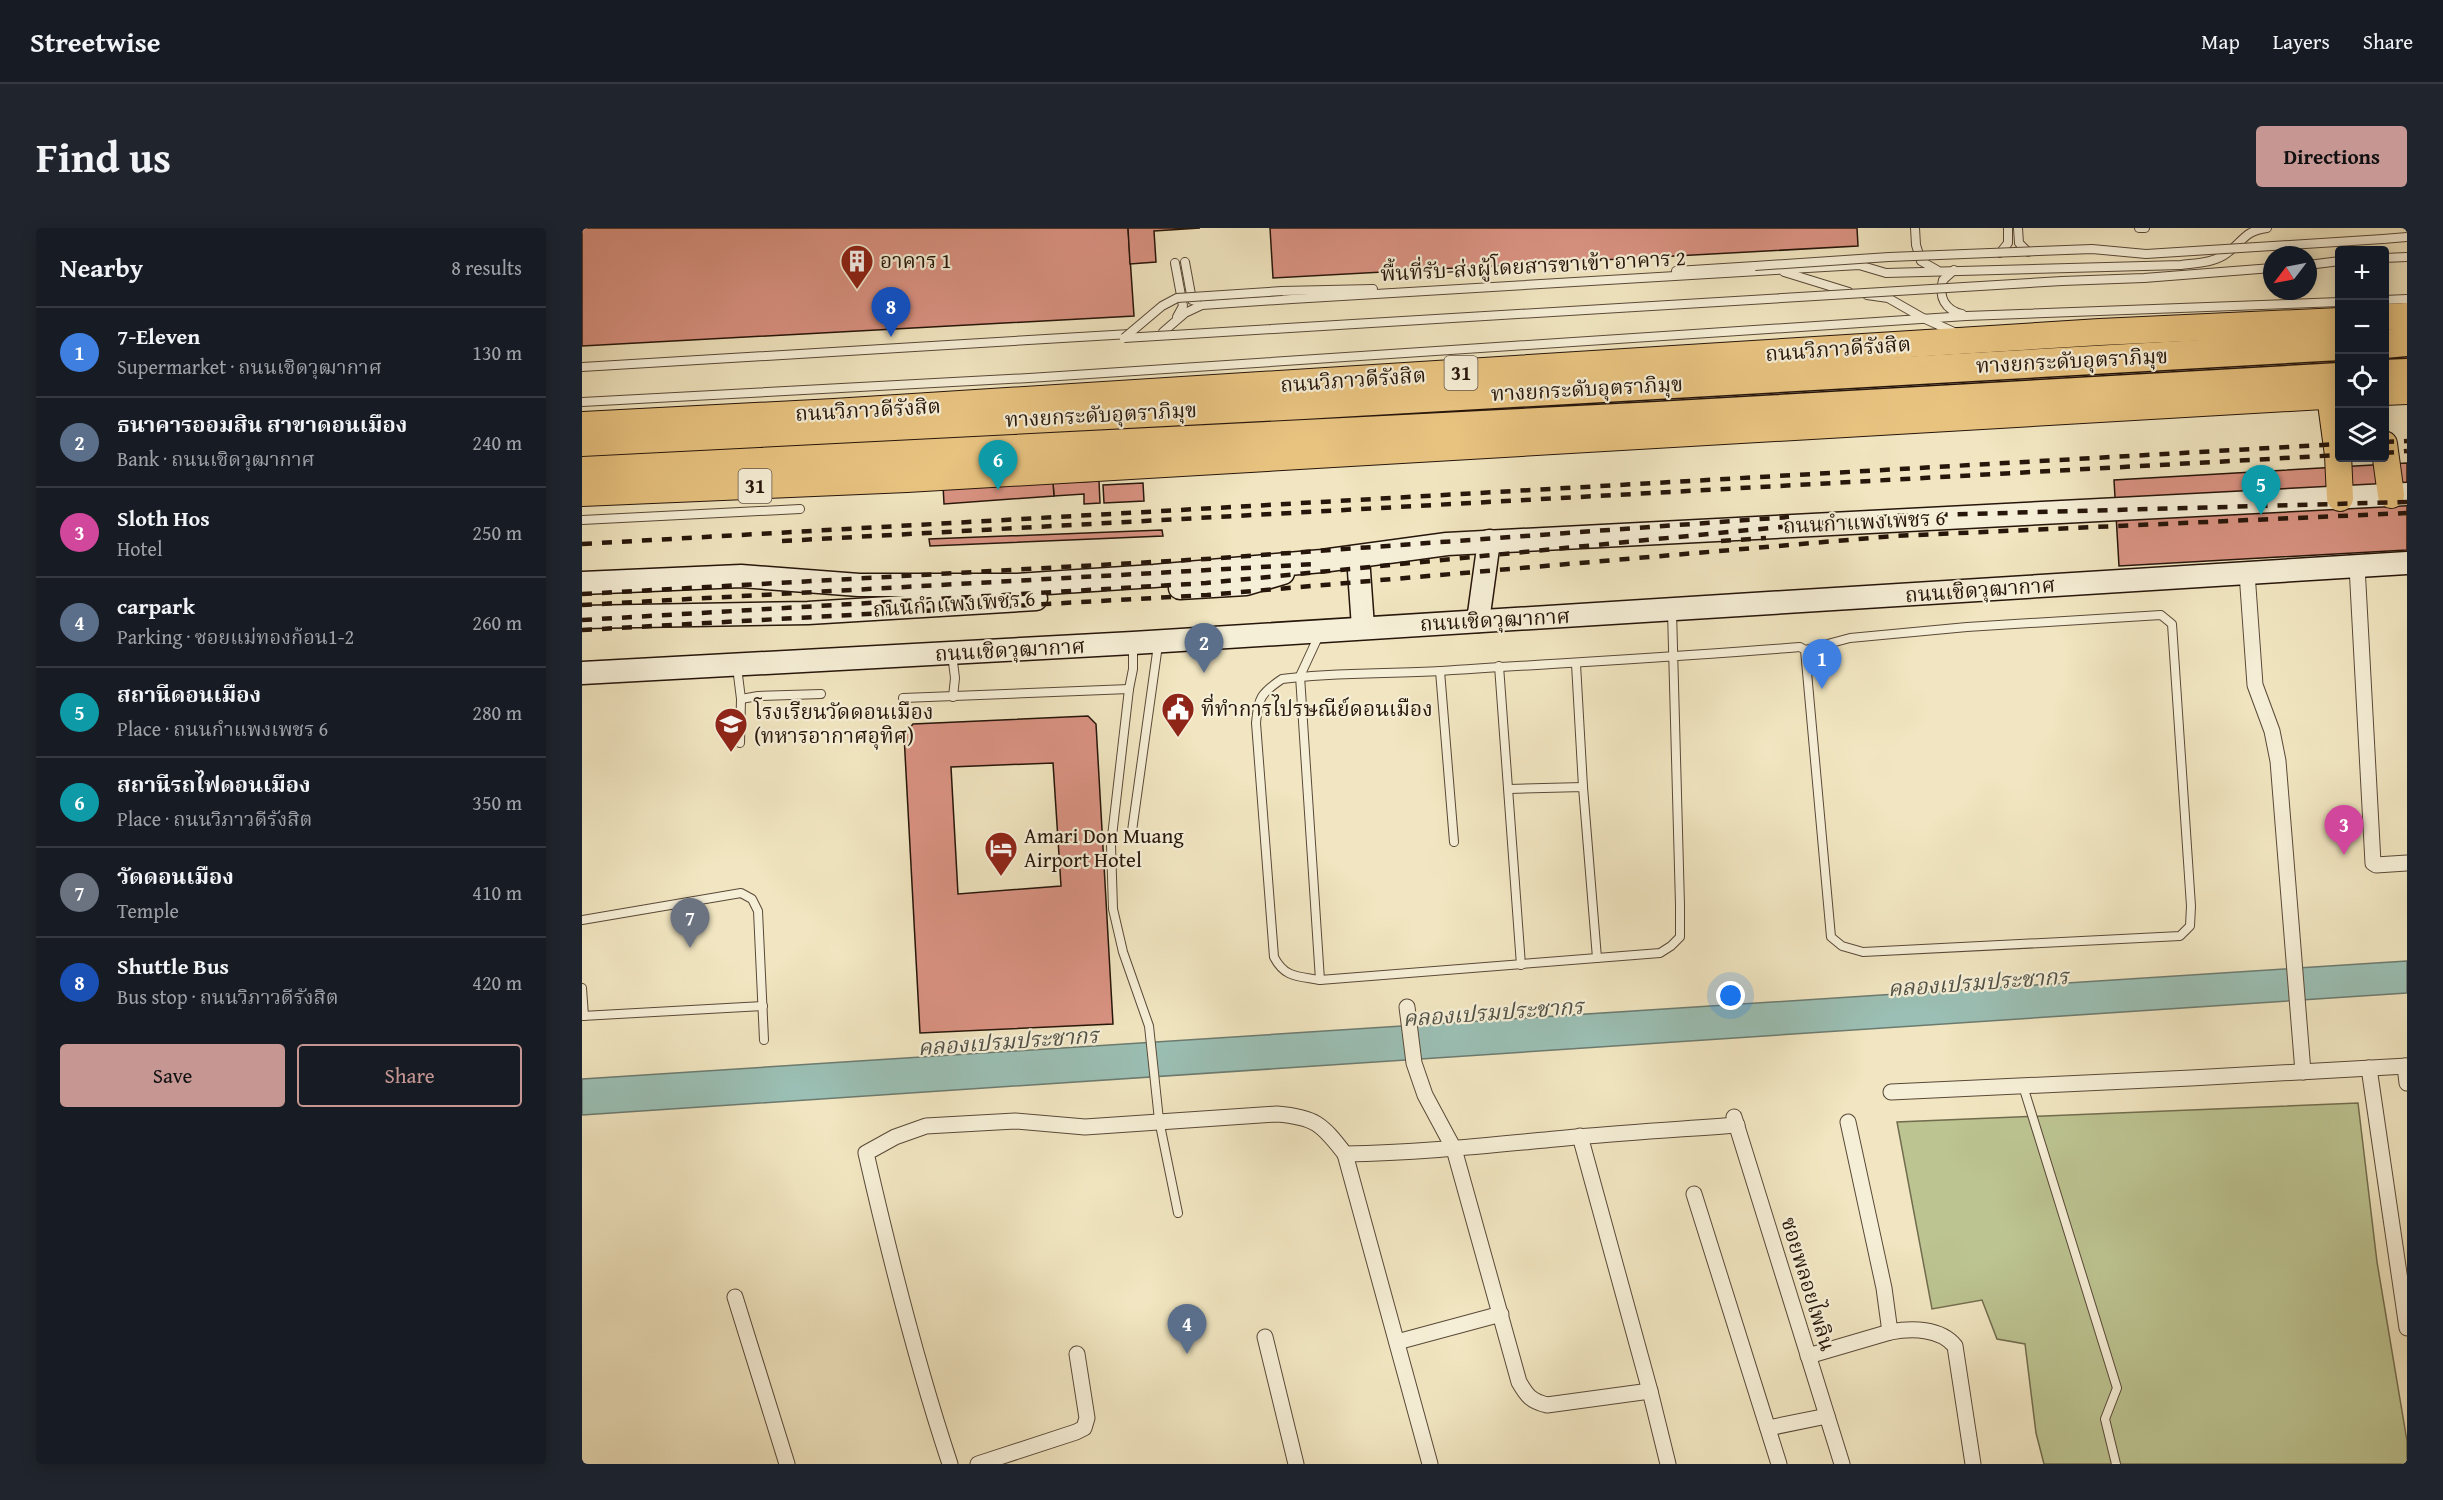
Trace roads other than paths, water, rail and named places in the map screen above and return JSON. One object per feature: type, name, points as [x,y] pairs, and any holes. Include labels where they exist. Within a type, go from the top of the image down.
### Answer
[{"type":"highway","points":[[2389,317],[2407,316]]},
{"type":"highway","name":"ถนนวิภาวดีรังสิต","points":[[582,425],[893,409],[1969,328],[2335,321]]},
{"type":"highway","points":[[2389,344],[2407,342]]},
{"type":"highway","name":"ทางยกระดับอุตราภิมุข","points":[[582,442],[1303,405],[2335,346]]},
{"type":"highway","points":[[2389,374],[2407,373]]},
{"type":"highway","name":"ทางยกระดับอุตราภิมุข","points":[[582,471],[1657,416],[2335,389]]},
{"type":"highway","name":"31","points":[[582,493],[940,477],[2335,389]]},
{"type":"highway","points":[[2389,392],[2407,391]]},
{"type":"highway","points":[[2337,408],[2340,498]]},
{"type":"highway","points":[[2389,459],[2399,495]]},
{"type":"main road","name":"ถนนกำแพงเพชร 6","points":[[582,583],[741,576],[859,585],[1017,585],[1322,561],[1448,544],[2399,495]]},
{"type":"main road","points":[[1478,621],[1489,542]]},
{"type":"main road","points":[[1358,557],[1363,627]]},
{"type":"main road","name":"ถนนกำแพงเพชร 6","points":[[582,616],[808,613],[1246,584],[1322,561]]},
{"type":"main road","name":"ถนนเชิดวุฒากาศ","points":[[582,673],[1133,643],[2407,563]]},
{"type":"street","points":[[2357,566],[2373,863],[2376,865],[2407,863]]},
{"type":"street","points":[[2247,573],[2255,685],[2272,731],[2278,760],[2303,1072]]},
{"type":"street","points":[[1408,1014],[1414,1063],[1425,1095],[1454,1149],[1519,1382],[1526,1396],[1533,1401],[1547,1404],[1650,1390]]},
{"type":"street","points":[[1892,1092],[2406,1066],[2407,1083]]},
{"type":"street","points":[[2368,1068],[2407,1328]]},
{"type":"street","points":[[951,1464],[929,1400],[904,1311],[866,1153],[895,1137],[927,1126],[1015,1121],[1085,1126],[1277,1114],[1301,1116],[1317,1122],[1345,1154],[1430,1464]]},
{"type":"street","name":"ซอยพลอยไพลิน","points":[[1580,1137],[1736,1121],[1842,1464]]},
{"type":"street","points":[[1848,1122],[1884,1288],[1890,1332]]},
{"type":"street","points":[[1345,1154],[1419,1153],[1580,1137],[1650,1390],[1668,1464]]},
{"type":"street","points":[[1694,1194],[1779,1464]]},
{"type":"street","points":[[735,1298],[787,1464]]},
{"type":"street","points":[[1397,1342],[1501,1314]]},
{"type":"street","points":[[1808,1356],[1905,1329],[1933,1332],[1948,1337],[1955,1346],[1973,1464]]},
{"type":"street","points":[[1265,1337],[1296,1464]]},
{"type":"street","points":[[978,1464],[1084,1428],[1087,1418],[1077,1354]]},
{"type":"street","points":[[1768,1428],[1827,1416]]},
{"type":"lane","points":[[1915,228],[1916,245],[1921,261],[1938,270]]},
{"type":"lane","points":[[2000,253],[2008,243],[2008,228]]},
{"type":"lane","points":[[2018,228],[2019,243],[2028,252]]},
{"type":"lane","points":[[2139,228],[2145,228]]},
{"type":"lane","points":[[2144,278],[2181,265],[2207,262],[2227,253],[2243,236],[2256,229],[2267,228]]},
{"type":"lane","points":[[1122,336],[1162,306],[1177,298],[1282,291],[1382,289],[1889,257],[2092,249],[2146,254],[2407,237]]},
{"type":"lane","points":[[2389,258],[2407,257]]},
{"type":"lane","points":[[1185,262],[1192,300],[1202,305]]},
{"type":"lane","points":[[2317,264],[2335,262]]},
{"type":"lane","points":[[1175,263],[1183,306],[1175,321]]},
{"type":"lane","name":"พื้นที่รับ-ส่งผู้โดยสารขาเข้า อาคาร 2","points":[[1202,305],[1859,265],[1886,273],[2181,265]]},
{"type":"lane","points":[[582,369],[2144,278],[2263,269]]},
{"type":"lane","points":[[1777,270],[1849,292],[1888,298],[1923,318],[1969,328]]},
{"type":"lane","points":[[1954,270],[1943,280],[1941,295],[1945,305],[1969,328]]},
{"type":"lane","points":[[1122,336],[1849,292]]},
{"type":"lane","points":[[2389,300],[2407,299]]},
{"type":"lane","points":[[582,402],[1017,379],[1923,318],[1969,328],[2335,302]]},
{"type":"lane","points":[[1163,332],[1175,321],[1202,305]]},
{"type":"lane","points":[[582,520],[800,509]]},
{"type":"lane","points":[[1672,609],[1672,658],[1680,937],[1660,953],[1521,965],[1320,980],[1291,975],[1281,969],[1274,957],[1256,723],[1258,703],[1266,689],[1282,679],[1300,676],[1575,664],[1672,658],[1800,647],[1805,650],[1850,638],[1968,627],[2161,615],[2172,624],[2191,906],[2190,926],[2180,936],[1863,952],[1842,946],[1831,937],[1805,650]]},
{"type":"lane","points":[[1320,980],[1300,676],[1321,631]]},
{"type":"lane","points":[[1132,831],[1159,640]]},
{"type":"lane","points":[[1133,643],[1133,669],[1111,845],[1113,909],[1123,952],[1149,1026],[1159,1120],[1178,1213]]},
{"type":"lane","points":[[952,653],[955,678],[952,697]]},
{"type":"lane","points":[[1575,664],[1597,958]]},
{"type":"lane","points":[[737,666],[741,699],[740,743]]},
{"type":"lane","points":[[1499,666],[1521,965]]},
{"type":"lane","points":[[1440,671],[1454,842]]},
{"type":"lane","points":[[903,698],[1129,689]]},
{"type":"lane","points":[[741,699],[758,696],[821,694]]},
{"type":"lane","points":[[1509,789],[1583,787]]},
{"type":"lane","points":[[582,920],[741,893],[752,899],[758,911],[764,1040]]},
{"type":"lane","points":[[582,988],[583,1016],[764,1006]]},
{"type":"lane","points":[[2023,1086],[2117,1388],[2105,1419],[2116,1464]]},
{"type":"water","points":[[2407,961],[2407,993],[582,1115],[582,1079]]},
{"type":"railway","points":[[2389,442],[2407,441]]},
{"type":"railway","points":[[582,544],[2335,444]]},
{"type":"railway","points":[[2389,453],[2407,451]]},
{"type":"railway","points":[[782,541],[2335,455]]},
{"type":"railway","points":[[582,620],[1206,583],[1893,516],[2407,502]]},
{"type":"railway","points":[[582,630],[1207,595],[1894,536],[2407,513]]},
{"type":"railway","points":[[582,594],[1206,559],[1789,517]]},
{"type":"railway","points":[[1721,541],[1766,538]]},
{"type":"railway","points":[[582,605],[1316,564]]},
{"type":"place","name":"อาคาร 1","points":[[857,290]]},
{"type":"place","name":"Shuttle Bus","points":[[891,337]]},
{"type":"place","name":"สถานีรถไฟดอนเมือง","points":[[998,490]]},
{"type":"place","name":"สถานีดอนเมือง","points":[[2261,515]]},
{"type":"place","name":"ธนาคารออมสิน สาขาดอนเมือง","points":[[1204,673]]},
{"type":"place","name":"7-Eleven","points":[[1822,689]]},
{"type":"place","name":"ที่ทำการไปรษณีย์ดอนเมือง","points":[[1178,738]]},
{"type":"place","name":"โรงเรียนวัดดอนเมือง (ทหารอากาศอุทิศ)","points":[[731,753]]},
{"type":"place","name":"Sloth Hos","points":[[2344,855]]},
{"type":"place","name":"Amari Don Muang Airport Hotel","points":[[1001,877]]},
{"type":"place","name":"วัดดอนเมือง","points":[[690,948]]},
{"type":"place","name":"carpark","points":[[1187,1354]]},
{"type":"water label","name":"คลองเปรมประชากร","points":[[1978,982]]},
{"type":"water label","name":"คลองเปรมประชากร","points":[[1493,1012]]},
{"type":"water label","name":"คลองเปรมประชากร","points":[[1008,1041]]}]
